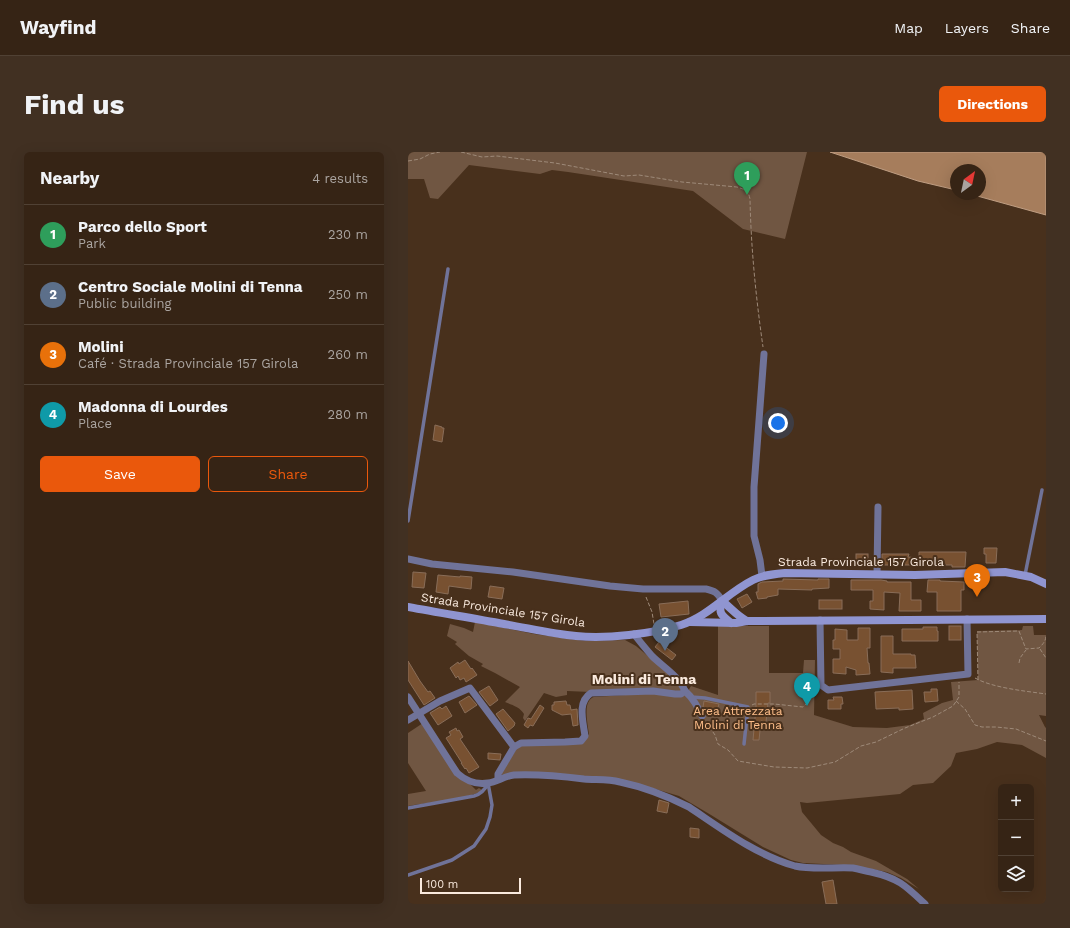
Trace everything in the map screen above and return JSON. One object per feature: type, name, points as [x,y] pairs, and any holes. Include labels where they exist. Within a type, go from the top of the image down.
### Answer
[{"type":"main road","name":"Strada Provinciale 157 Girola","points":[[408,607],[549,632],[576,636],[601,637],[654,631],[675,627],[689,622],[710,611],[746,584],[767,574],[785,572],[915,575],[1005,572],[1031,577],[1046,584]]},
{"type":"main road","points":[[730,623],[721,613],[720,608],[722,601],[736,614],[747,620]]},
{"type":"main road","name":"Strada Provinciale 157 Girola","points":[[689,622],[730,623],[747,620],[1046,619]]},
{"type":"street","points":[[762,576],[754,536],[754,487],[764,354]]},
{"type":"street","points":[[877,574],[878,507]]},
{"type":"street","points":[[408,560],[432,564],[513,572],[643,590],[706,589],[713,590],[720,595],[722,601]]},
{"type":"street","points":[[820,620],[821,685],[828,690],[968,674],[967,619]]},
{"type":"street","points":[[634,634],[653,656],[669,670],[683,686],[685,691],[696,704],[702,716]]},
{"type":"street","points":[[408,720],[440,701],[470,688],[514,747]]},
{"type":"street","points":[[498,779],[498,774],[514,747],[521,743],[581,741],[585,736],[582,708],[583,702],[586,696],[591,693],[653,691],[681,694],[685,691]]},
{"type":"street","points":[[408,698],[457,773],[470,782],[488,783],[508,775],[527,774],[619,782],[651,791],[688,807],[749,846],[778,860],[797,866],[854,868],[884,875],[904,885],[925,904]]},
{"type":"lane","points":[[408,521],[448,269]]},
{"type":"lane","points":[[1025,576],[1042,490]]},
{"type":"lane","points":[[691,697],[705,698],[748,707],[744,744]]},
{"type":"lane","points":[[408,808],[474,796],[482,792],[488,783]]},
{"type":"lane","points":[[408,875],[452,860],[474,846],[486,829],[490,817],[492,804],[488,783]]},
{"type":"path","points":[[408,161],[420,159],[430,154],[440,152]]},
{"type":"path","points":[[461,152],[482,157],[497,156],[555,163],[624,176],[638,175],[682,182],[737,187],[748,192],[750,199],[753,266],[764,354]]},
{"type":"path","points":[[643,590],[652,612],[654,631]]},
{"type":"path","points":[[978,680],[977,632],[1019,631],[1026,650]]},
{"type":"path","points":[[1019,663],[1020,658],[1026,650],[1039,648],[1046,639],[1046,635]]},
{"type":"path","points":[[1039,648],[1046,658]]},
{"type":"path","points":[[653,691],[660,688],[664,683],[668,677],[669,670]]},
{"type":"path","points":[[968,674],[983,683],[1046,694]]},
{"type":"path","points":[[702,716],[718,744],[728,750],[738,761],[774,767],[807,768],[835,762],[861,746],[876,742],[933,717],[953,706],[959,697],[959,675]]},
{"type":"path","points":[[748,707],[754,704],[774,704],[803,707],[810,700],[814,688],[821,685]]},
{"type":"path","points":[[956,701],[965,709],[975,725],[982,728],[996,727],[1016,730],[1046,741]]},
{"type":"green space","points":[[408,152],[807,152],[785,239],[743,229],[693,191],[552,170],[540,174],[469,165],[438,199],[430,198],[424,179],[408,179]]},
{"type":"green space","points":[[475,622],[534,634],[585,641],[625,640],[636,646],[668,673],[682,689],[681,691],[567,691],[567,695],[556,697],[544,693],[525,721],[523,718],[524,714],[516,706],[505,702],[520,687],[481,666],[483,664],[469,656],[455,644],[457,642],[447,636],[450,624],[473,632]]},
{"type":"green space","name":"Area Attrezzata Molini di Tenna","points":[[718,626],[769,626],[769,673],[803,673],[804,660],[815,660],[814,715],[853,727],[887,728],[910,725],[924,719],[923,713],[942,703],[953,700],[951,682],[978,680],[977,631],[1022,630],[1023,626],[1033,626],[1034,635],[1046,635],[1046,716],[1039,715],[1046,728],[1046,758],[1022,745],[997,742],[977,749],[956,753],[951,766],[933,783],[913,785],[900,794],[807,803],[800,802],[802,812],[821,835],[851,852],[876,861],[907,879],[919,889],[901,878],[887,872],[843,865],[803,863],[791,860],[763,847],[679,796],[635,783],[501,774],[519,745],[583,741],[589,734],[587,717],[588,704],[594,697],[656,693],[685,696],[691,686],[718,695]]},
{"type":"green space","points":[[423,723],[470,784],[476,790],[479,788],[482,790],[468,796],[408,806],[408,794],[426,791],[408,763],[408,733]]},
{"type":"shaded area","points":[[830,152],[1046,152],[1046,215],[986,198],[986,164],[950,164],[950,189],[918,181]]},
{"type":"building","points":[[435,425],[444,428],[442,442],[433,440]]},
{"type":"building","points":[[984,548],[997,548],[996,563],[986,563]]},
{"type":"building","points":[[919,552],[966,552],[965,567],[952,567],[952,565],[903,565],[903,563],[882,565],[882,554],[909,554],[908,557],[919,558]]},
{"type":"building","points":[[856,554],[868,554],[868,565],[856,565]]},
{"type":"building","points":[[413,572],[426,573],[424,588],[412,587]]},
{"type":"building","points":[[438,575],[472,577],[471,589],[449,586],[448,594],[436,592]]},
{"type":"building","points":[[783,579],[829,579],[829,588],[812,590],[778,589],[778,595],[758,599],[756,592],[758,592],[758,584],[762,582],[783,581]]},
{"type":"building","points":[[851,580],[911,582],[911,600],[921,600],[921,611],[899,611],[900,593],[884,592],[884,610],[870,609],[870,601],[873,601],[873,590],[851,590]]},
{"type":"building","points":[[928,580],[964,582],[964,590],[961,590],[961,611],[937,611],[937,592],[927,592]]},
{"type":"building","points":[[490,586],[504,588],[502,599],[488,597]]},
{"type":"building","points":[[747,594],[752,602],[742,608],[737,599]]},
{"type":"building","points":[[819,600],[842,600],[842,609],[819,609]]},
{"type":"building","points":[[688,601],[689,614],[661,617],[659,604]]},
{"type":"building","points":[[949,626],[961,626],[961,640],[949,640]]},
{"type":"building","points":[[923,627],[937,627],[938,641],[902,641],[902,629],[923,629]]},
{"type":"building","points":[[858,628],[870,628],[870,648],[867,648],[870,674],[856,675],[856,670],[846,667],[846,674],[833,673],[833,659],[840,659],[840,649],[833,649],[835,629],[847,630],[847,640],[858,640]]},
{"type":"building","points":[[881,636],[893,636],[893,654],[915,655],[916,668],[893,668],[893,673],[881,672]]},
{"type":"building","points":[[659,642],[676,655],[672,660],[655,647]]},
{"type":"building","points":[[465,660],[477,675],[466,682],[464,678],[460,680],[458,676],[456,678],[450,668],[458,662],[459,664]]},
{"type":"building","points":[[408,661],[428,692],[430,691],[435,698],[424,705],[408,680]]},
{"type":"building","points":[[489,686],[498,700],[490,706],[479,692]]},
{"type":"building","points":[[931,689],[937,689],[938,701],[925,702],[924,692],[931,692]]},
{"type":"building","points":[[912,690],[913,709],[876,709],[875,692]]},
{"type":"building","points":[[756,692],[770,692],[770,703],[768,703],[766,722],[761,721],[759,740],[753,740],[756,708]]},
{"type":"building","points":[[469,696],[477,705],[465,713],[459,702]]},
{"type":"building","points":[[833,697],[842,697],[843,704],[841,704],[841,709],[828,709],[828,700],[834,700]]},
{"type":"building","points":[[566,701],[567,705],[570,705],[571,710],[577,709],[578,725],[573,726],[571,714],[562,715],[552,710],[552,705],[554,705],[554,702]]},
{"type":"building","points":[[704,701],[719,704],[717,711],[704,708]]},
{"type":"building","points":[[540,705],[544,708],[533,726],[530,725],[528,728],[524,725],[528,718],[531,719]]},
{"type":"building","points":[[446,706],[452,716],[438,725],[430,713],[440,707],[442,709]]},
{"type":"building","points":[[503,709],[515,723],[514,726],[508,731],[496,714]]},
{"type":"building","points":[[456,728],[463,737],[460,739],[479,767],[469,773],[446,738],[451,735],[449,732]]},
{"type":"building","points":[[488,753],[501,754],[500,760],[488,759]]},
{"type":"building","points":[[659,800],[669,803],[667,813],[657,811]]},
{"type":"building","points":[[690,828],[699,829],[699,838],[690,837]]},
{"type":"building","points":[[833,880],[837,904],[826,904],[822,882]]},
{"type":"place","name":"Parco dello Sport","points":[[747,195]]},
{"type":"place","name":"Molini","points":[[977,597]]},
{"type":"place","name":"Centro Sociale Molini di Tenna","points":[[665,651]]},
{"type":"place","name":"Madonna di Lourdes","points":[[807,706]]},
{"type":"district","name":"Molini di Tenna","points":[[644,679]]}]
